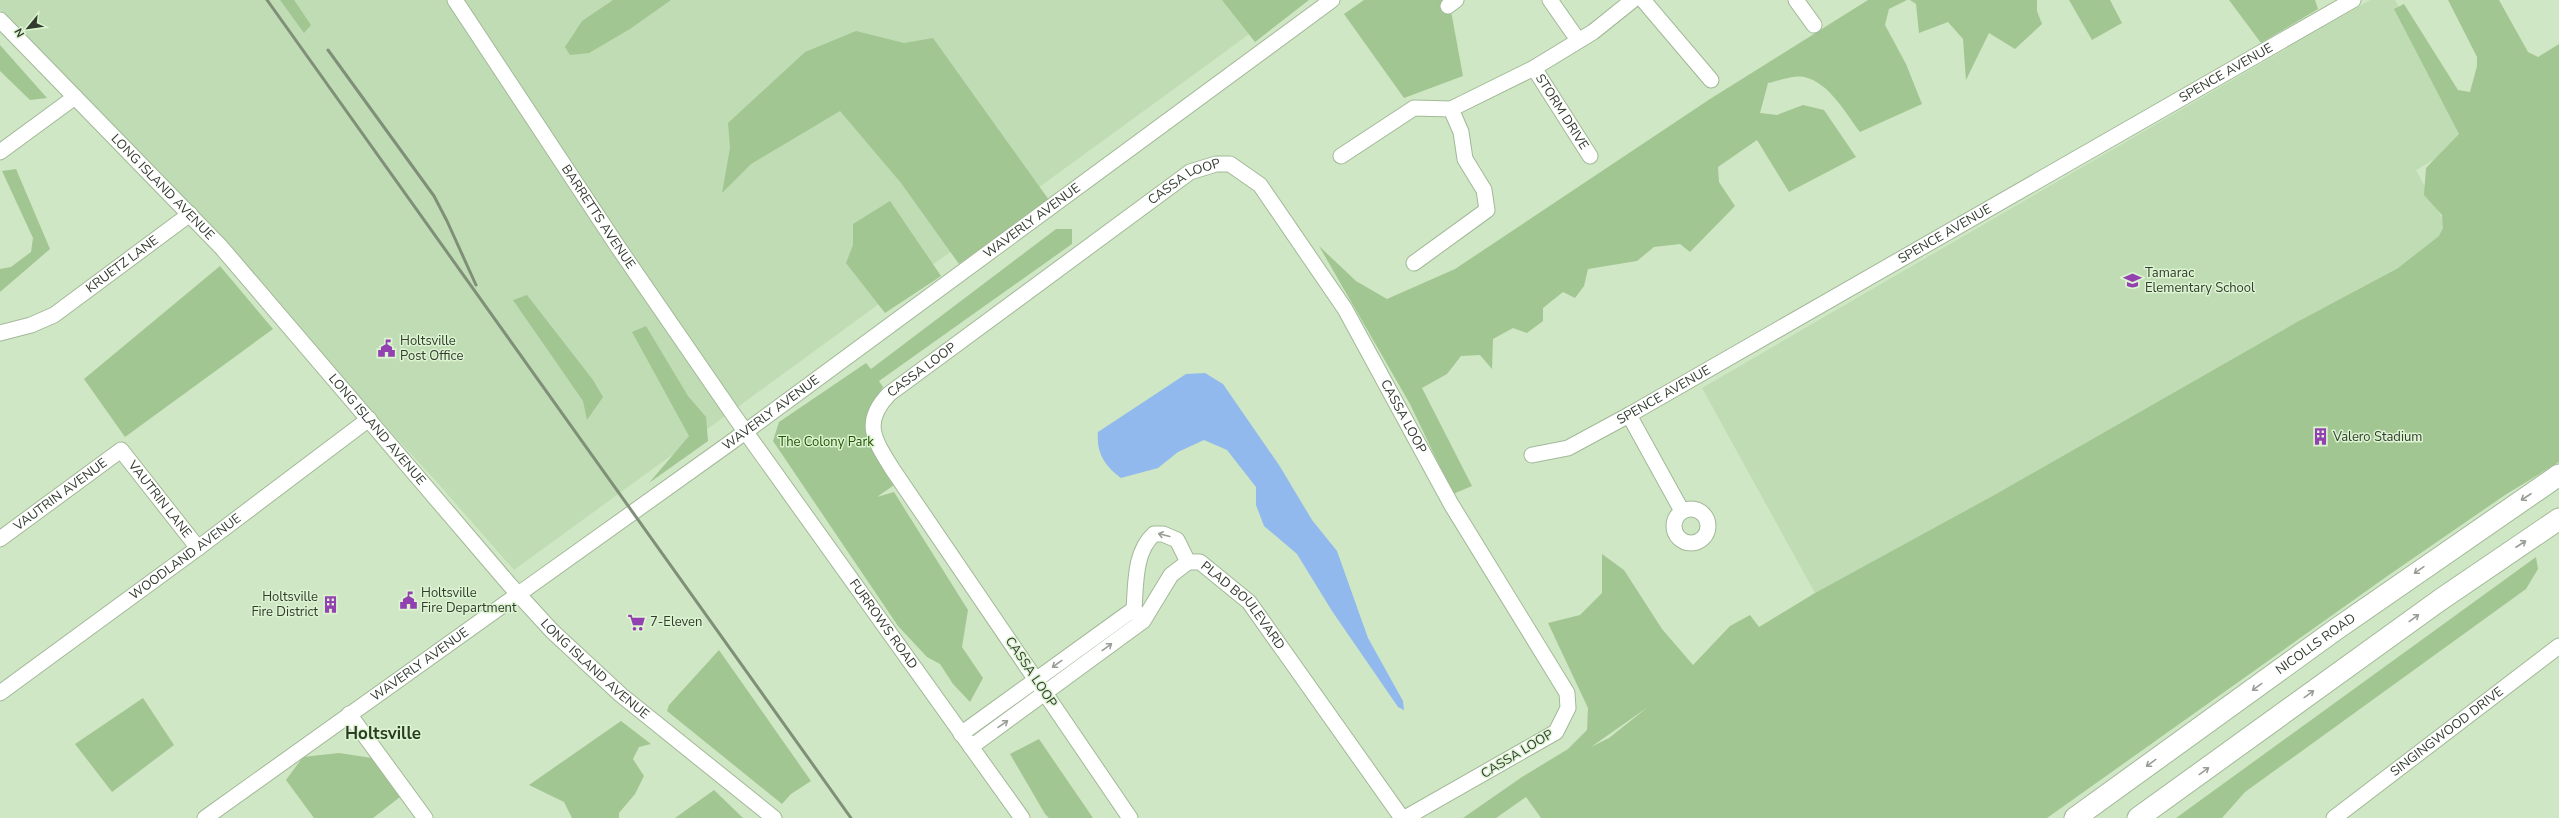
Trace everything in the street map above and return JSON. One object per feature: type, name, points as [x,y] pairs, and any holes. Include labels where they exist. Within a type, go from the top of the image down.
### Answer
[{"type":"highway","name":"NICOLLS ROAD","points":[[2075,818],[2341,625],[2559,475]]},
{"type":"highway","points":[[2138,818],[2440,600],[2559,519]]},
{"type":"street","name":"BARRETTS AVENUE","points":[[455,0],[618,247],[745,431]]},
{"type":"street","name":"WAVERLY AVENUE","points":[[205,818],[745,431],[1332,0]]},
{"type":"street","points":[[1550,0],[1578,40]]},
{"type":"street","name":"STORM DRIVE","points":[[1341,156],[1414,108],[1451,109],[1534,68],[1593,32],[1633,0]]},
{"type":"street","points":[[1643,0],[1711,80]]},
{"type":"street","points":[[1796,0],[1814,25]]},
{"type":"street","name":"SPENCE AVENUE","points":[[1532,455],[1568,448],[1629,415],[2353,0]]},
{"type":"street","name":"LONG ISLAND AVENUE","points":[[0,20],[190,214],[250,280],[518,594],[552,631],[621,694],[774,818]]},
{"type":"street","name":"STORM DRIVE","points":[[1534,68],[1590,156]]},
{"type":"street","points":[[0,152],[75,97]]},
{"type":"street","points":[[1414,263],[1487,210],[1484,190],[1465,159],[1461,132],[1451,109]]},
{"type":"street","name":"CASSA LOOP","points":[[1130,818],[874,440],[873,418],[880,404],[889,394],[1190,172],[1216,164],[1230,164],[1260,185],[1345,309],[1451,504],[1567,694],[1568,708],[1556,732],[1405,818]]},
{"type":"street","name":"KRUETZ LANE","points":[[0,333],[32,325],[54,315],[190,214]]},
{"type":"street","points":[[1629,415],[1682,511]]},
{"type":"street","name":"WOODLAND AVENUE","points":[[0,693],[198,548],[369,419]]},
{"type":"street","name":"FURROWS ROAD","points":[[745,431],[1022,818]]},
{"type":"street","name":"VAUTRIN LANE","points":[[121,450],[198,548]]},
{"type":"street","name":"VAUTRIN AVENUE","points":[[0,539],[121,450]]},
{"type":"street","points":[[1143,621],[1134,609],[1138,565],[1148,540],[1154,534],[1163,534],[1177,540],[1188,562]]},
{"type":"street","name":"PLAD BOULEVARD","points":[[971,747],[1143,621],[1171,575],[1188,562],[1200,562],[1249,602],[1402,818]]},
{"type":"street","points":[[962,734],[1134,609]]},
{"type":"street","name":"SINGINGWOOD DRIVE","points":[[2338,817],[2559,646]]},
{"type":"street","points":[[349,714],[425,818]]},
{"type":"shaded area","points":[[0,0],[1296,0],[514,570],[436,481],[0,10]]},
{"type":"shaded area","name":"Tamarac Elementary School","points":[[2370,0],[2395,0],[2472,138],[2416,170],[2453,238],[2297,322],[1996,494],[1815,593],[1702,388]]},
{"type":"green space","points":[[280,0],[294,0],[311,25],[304,33]]},
{"type":"green space","points":[[613,0],[671,0],[630,29],[589,53],[570,55],[565,47],[582,21]]},
{"type":"green space","points":[[1222,0],[1309,0],[1255,42]]},
{"type":"green space","points":[[1364,0],[1449,0],[1463,76],[1404,98],[1344,14]]},
{"type":"green space","points":[[1868,0],[1907,0],[1889,9],[1885,25],[1906,64],[1922,104],[1860,132],[1843,108],[1829,92],[1813,80],[1804,77],[1796,77],[1768,83],[1760,113],[1777,115],[1803,105],[1824,110],[1856,157],[1789,192],[1757,140],[1718,167],[1719,182],[1735,206],[1690,252],[1680,244],[1654,247],[1637,261],[1588,269],[1584,286],[1575,298],[1563,292],[1543,308],[1543,321],[1527,333],[1513,328],[1493,339],[1492,369],[1480,355],[1461,356],[1447,374],[1422,388],[1472,486],[1453,494],[1410,404],[1319,246],[1356,281],[1387,299],[1455,269],[1710,99]]},
{"type":"green space","points":[[1910,0],[2037,0],[2037,11],[2042,24],[2015,49],[1989,33],[1966,80],[1963,39],[1948,22],[1919,33],[1916,4]]},
{"type":"green space","points":[[2069,0],[2110,0],[2122,23],[2092,40]]},
{"type":"green space","points":[[2229,0],[2315,0],[2318,9],[2261,43]]},
{"type":"green space","points":[[2448,0],[2499,0],[2528,52],[2538,57],[2559,44],[2559,462],[2505,495],[2386,577],[2047,818],[1541,818],[1526,797],[1496,818],[1463,818],[1522,777],[1568,749],[1587,730],[1588,708],[1548,623],[1580,615],[1602,593],[1602,554],[1624,570],[1662,629],[1693,665],[1730,626],[1750,615],[1759,627],[1815,593],[1996,494],[2297,322],[2398,268],[2439,236],[2443,228],[2442,215],[2424,195],[2426,168],[2459,134],[2394,9],[2404,4],[2458,90],[2470,92],[2477,66],[2477,57]],"holes":[[[1648,707],[1609,738],[1591,747]]]},
{"type":"green space","points":[[856,31],[904,43],[933,38],[1049,200],[959,264],[901,183],[840,111],[751,164],[722,193],[730,148],[728,123],[805,52]]},
{"type":"green space","points":[[0,45],[47,98],[30,100],[0,71]]},
{"type":"green space","points":[[16,169],[50,249],[0,292],[0,269],[11,267],[31,252],[33,238],[2,171]]},
{"type":"green space","points":[[890,201],[941,276],[885,313],[846,263],[853,245],[853,224]]},
{"type":"green space","name":"The Colony Park","points":[[1056,229],[1072,229],[1072,244],[879,381],[883,387],[874,402],[869,415],[869,438],[872,448],[894,485],[877,497],[894,492],[968,610],[962,647],[983,678],[970,702],[953,684],[940,664],[927,657],[898,626],[773,441],[779,422],[866,363],[871,369]]},
{"type":"green space","points":[[220,266],[273,329],[125,437],[84,379]]},
{"type":"green space","points":[[527,295],[593,380],[603,397],[587,420],[583,401],[513,300]]},
{"type":"green space","points":[[646,326],[688,396],[706,417],[708,441],[649,483],[689,436],[632,332]]},
{"type":"green space","points":[[2536,557],[2538,569],[2526,589],[2245,792],[2222,818],[2176,818]]},
{"type":"green space","points":[[719,650],[811,781],[791,794],[782,804],[667,711],[669,705]]},
{"type":"green space","points":[[143,698],[174,745],[112,792],[75,744]]},
{"type":"green space","points":[[621,721],[651,744],[639,747],[633,759],[644,776],[635,794],[619,813],[619,818],[572,818],[564,802],[529,785]]},
{"type":"green space","points":[[1039,739],[1093,818],[1049,818],[1045,814],[1010,754]]},
{"type":"green space","points":[[339,753],[372,758],[400,797],[373,818],[314,818],[286,780],[303,757]]},
{"type":"green space","points":[[714,790],[743,818],[675,818]]},
{"type":"water","points":[[1205,373],[1223,384],[1279,465],[1312,520],[1337,551],[1368,638],[1403,701],[1404,710],[1398,707],[1332,611],[1297,554],[1264,526],[1256,505],[1256,487],[1227,450],[1204,440],[1178,452],[1158,468],[1121,478],[1106,464],[1098,446],[1098,432],[1186,374]]},
{"type":"railway","points":[[267,0],[851,818]]},
{"type":"railway","points":[[328,50],[434,196],[476,285]]},
{"type":"place","name":"Tamarac Elementary School","points":[[2132,280]]},
{"type":"place","name":"Holtsville Post Office","points":[[387,348]]},
{"type":"place","name":"Valero Stadium","points":[[2320,437]]},
{"type":"place","name":"Holtsville Fire Department","points":[[408,600]]},
{"type":"place","name":"Holtsville Fire District","points":[[331,604]]},
{"type":"place","name":"7-Eleven","points":[[637,622]]},
{"type":"district","name":"Holtsville","points":[[383,733]]}]
